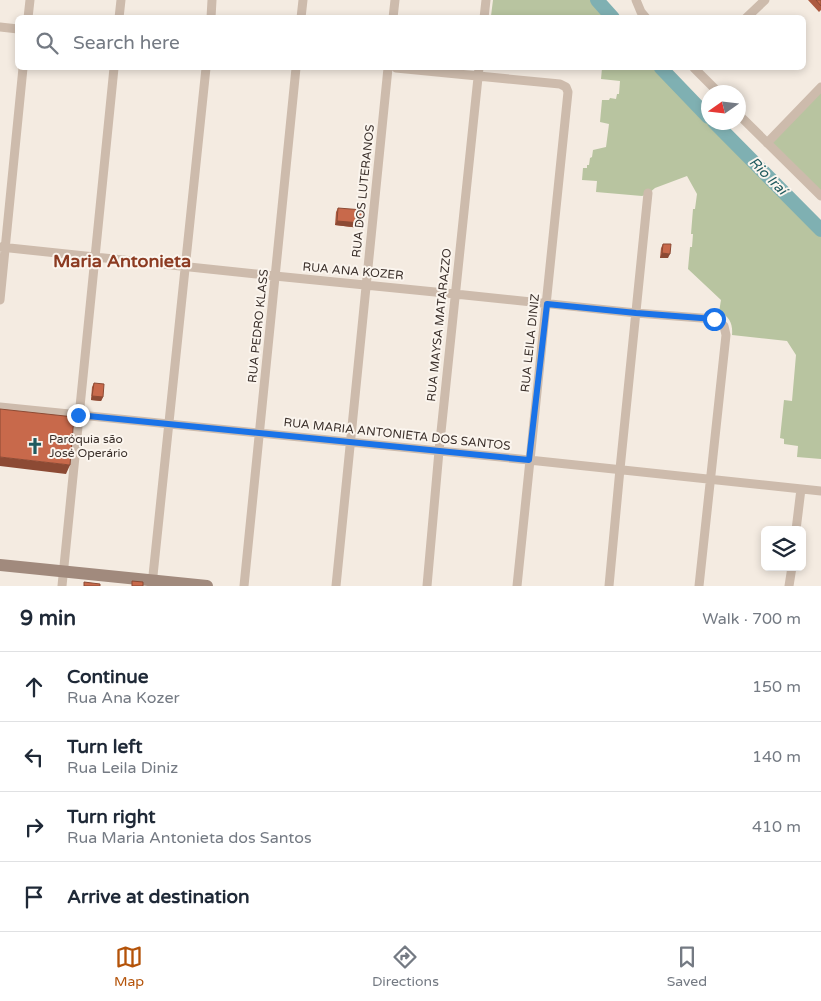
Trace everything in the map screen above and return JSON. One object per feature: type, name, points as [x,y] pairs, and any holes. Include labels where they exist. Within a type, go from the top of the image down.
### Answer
[{"type":"street","points":[[28,15],[30,0]]},
{"type":"street","points":[[119,15],[121,0]]},
{"type":"street","points":[[211,15],[212,0]]},
{"type":"street","points":[[301,15],[303,0]]},
{"type":"street","points":[[393,15],[395,0]]},
{"type":"street","points":[[484,15],[486,0]]},
{"type":"street","points":[[636,0],[644,15]]},
{"type":"street","points":[[749,15],[765,0]]},
{"type":"street","points":[[0,27],[15,29]]},
{"type":"street","points":[[0,300],[3,247],[23,70]]},
{"type":"street","points":[[62,586],[114,70]]},
{"type":"street","points":[[153,583],[206,70]]},
{"type":"street","name":"RUA PEDRO KLASS","points":[[244,586],[296,70]]},
{"type":"street","name":"RUA DOS LUTERANOS","points":[[336,586],[388,70]]},
{"type":"street","points":[[437,70],[478,72]]},
{"type":"street","points":[[698,70],[712,85]]},
{"type":"street","name":"RUA LEILA DINIZ","points":[[478,72],[560,84],[567,90],[547,304],[517,586]]},
{"type":"street","name":"RUA MAYSA MATARAZZO","points":[[427,586],[478,72]]},
{"type":"street","points":[[767,143],[821,87]]},
{"type":"street","points":[[746,122],[821,196]]},
{"type":"street","points":[[609,586],[648,194]]},
{"type":"street","name":"RUA ANA KOZER","points":[[3,247],[547,304],[714,319],[721,323],[726,335],[710,478]]},
{"type":"street","name":"RUA MARIA ANTONIETA DOS SANTOS","points":[[0,407],[821,490]]},
{"type":"street","points":[[699,586],[710,478]]},
{"type":"street","points":[[796,526],[801,489]]},
{"type":"street","points":[[0,565],[153,583],[207,586]]},
{"type":"street","points":[[789,586],[791,571]]},
{"type":"green space","points":[[493,0],[592,0],[607,15],[491,15]]},
{"type":"green space","points":[[602,70],[659,70],[701,114],[701,130],[717,130],[821,237],[821,459],[797,457],[798,446],[784,444],[784,439],[780,438],[784,400],[792,401],[796,355],[787,341],[732,335],[730,321],[719,312],[721,300],[688,269],[690,247],[692,247],[693,209],[695,209],[697,194],[687,176],[655,188],[642,196],[596,192],[597,181],[582,180],[583,168],[587,168],[587,165],[589,165],[593,150],[606,147],[609,124],[600,122],[602,100],[616,99],[617,94],[619,94],[620,81],[601,79]]},
{"type":"green space","points":[[821,91],[821,191],[770,141]]},
{"type":"building","points":[[338,208],[363,210],[361,223],[337,221]]},
{"type":"building","points":[[663,244],[671,244],[670,254],[662,253]]},
{"type":"building","points":[[94,383],[104,384],[103,397],[92,396]]},
{"type":"building","name":"Paróquia são José Operário","points":[[0,409],[74,417],[70,465],[0,457]]},
{"type":"building","points":[[132,581],[143,582],[143,586],[132,586]]},
{"type":"building","points":[[84,582],[100,584],[100,586],[84,586]]},
{"type":"waterway","name":"Rio Iraí","points":[[597,0],[610,15]]},
{"type":"waterway","name":"Rio Iraí","points":[[663,70],[701,110]]},
{"type":"waterway","name":"Rio Iraí","points":[[722,130],[821,230]]},
{"type":"place","name":"Paróquia são José Operário","points":[[35,446]]},
{"type":"district","name":"Maria Antonieta","points":[[122,261]]},
{"type":"route","points":[[78,415],[529,460],[547,304],[714,319]]}]
